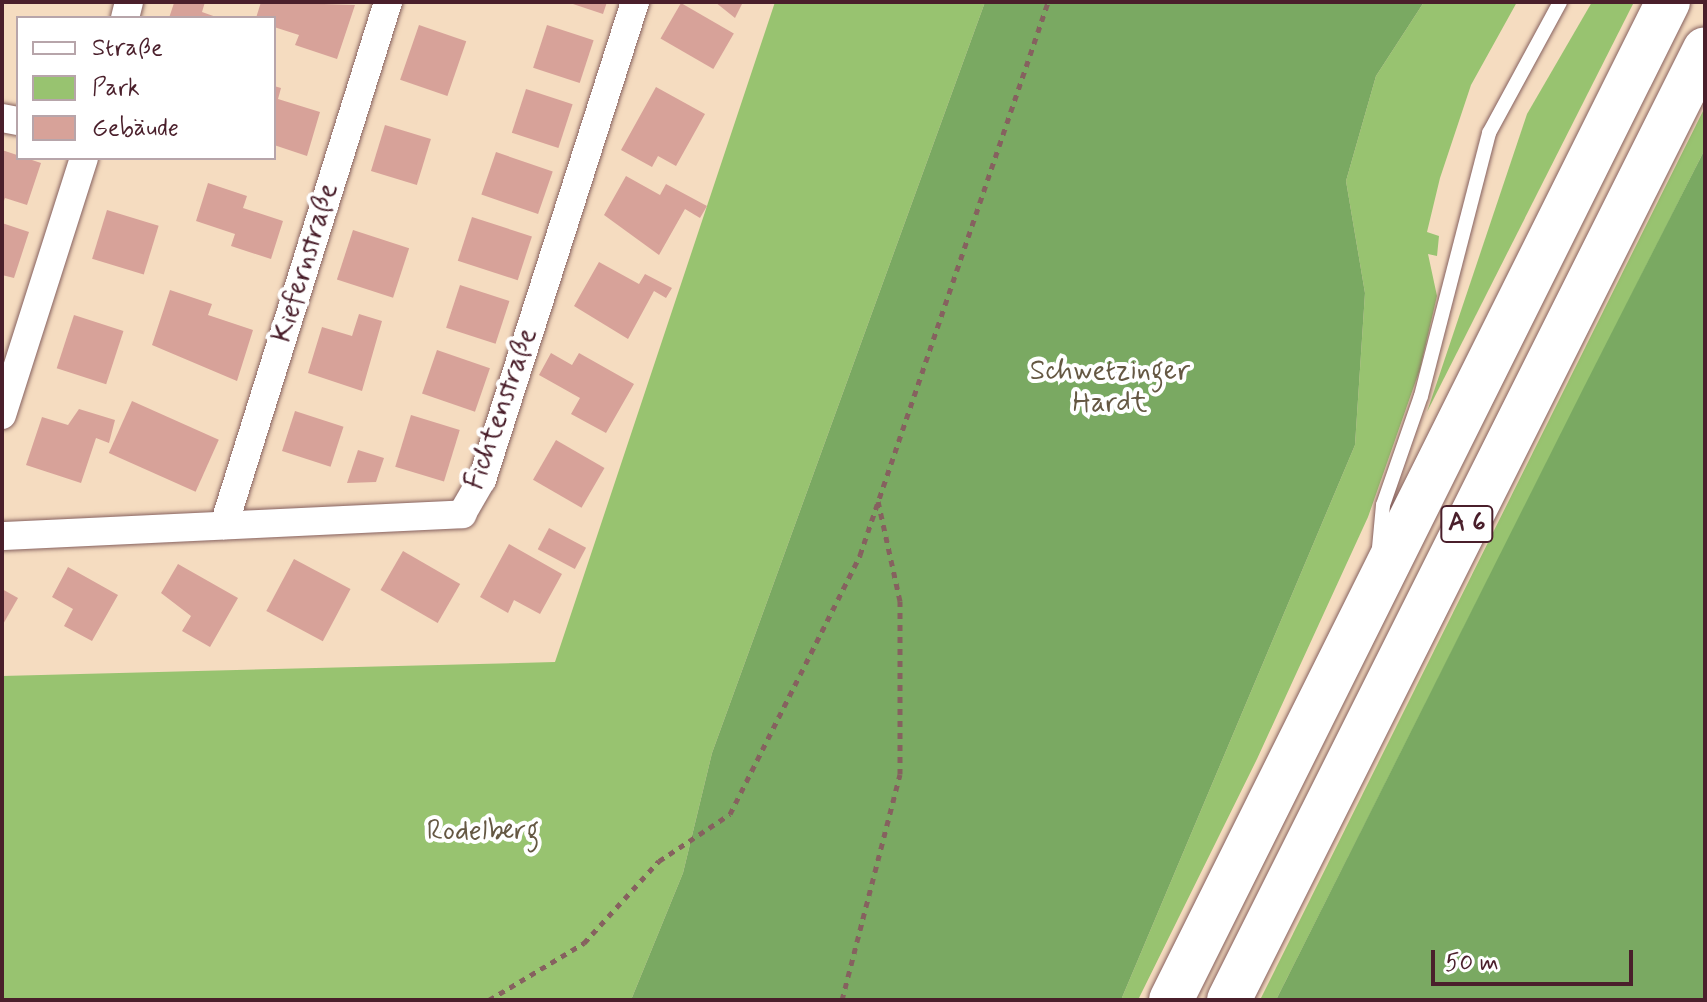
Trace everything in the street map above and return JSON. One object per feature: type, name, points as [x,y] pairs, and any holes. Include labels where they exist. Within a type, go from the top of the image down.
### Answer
[{"type":"highway","name":"A 6","points":[[1171,1000],[1375,582],[1668,2]]},
{"type":"highway","name":"A 6","points":[[1229,1000],[1705,49]]},
{"type":"street","name":"Kiefernstraße","points":[[224,525],[388,2]]},
{"type":"street","name":"Fichtenstraße","points":[[2,536],[462,514],[482,480],[635,2]]},
{"type":"street","points":[[2,415],[83,160]]},
{"type":"lane","points":[[1375,582],[1383,505],[1421,396],[1489,133],[1560,2]]},
{"type":"path","points":[[489,1000],[584,943],[659,861],[730,814],[803,679],[878,500],[1048,2]]},
{"type":"path","points":[[842,1000],[900,774],[900,601],[878,500]]},
{"type":"green space","name":"Rodelberg","points":[[775,2],[985,2],[712,753],[683,873],[631,1000],[2,1000],[2,676],[555,662]]},
{"type":"green space","name":"Schwetzinger Hardt","points":[[985,2],[1424,2],[1376,76],[1346,181],[1365,293],[1355,445],[1121,1000],[631,1000],[683,873],[712,753]]},
{"type":"green space","points":[[1424,2],[1517,2],[1471,85],[1440,178],[1427,232],[1439,236],[1437,256],[1428,254],[1437,296],[1420,369],[1368,517],[1257,759],[1138,1000],[1121,1000],[1355,445],[1365,293],[1346,181],[1376,76]]},
{"type":"green space","points":[[1592,2],[1634,2],[1427,412],[1527,114]]},
{"type":"green space","points":[[1705,107],[1705,149],[1276,1000],[1260,1000]]},
{"type":"green space","points":[[1705,149],[1705,1000],[1276,1000],[1583,389]]},
{"type":"building","points":[[205,2],[202,12],[213,16],[170,16],[174,3]]},
{"type":"building","points":[[261,2],[355,5],[337,59],[295,45],[299,35],[276,28],[276,16],[257,16]]},
{"type":"building","points":[[567,2],[607,2],[603,14]]},
{"type":"building","points":[[715,2],[743,2],[735,18]]},
{"type":"building","points":[[681,3],[734,34],[713,69],[660,39]]},
{"type":"building","points":[[419,25],[466,41],[447,96],[400,80]]},
{"type":"building","points":[[547,25],[594,40],[580,83],[533,68]]},
{"type":"building","points":[[276,87],[281,88],[278,99],[320,112],[307,156],[276,146]]},
{"type":"building","points":[[656,87],[705,114],[676,166],[658,156],[652,167],[621,150]]},
{"type":"building","points":[[526,89],[573,104],[558,148],[512,133]]},
{"type":"building","points":[[385,125],[431,139],[417,185],[371,171]]},
{"type":"building","points":[[2,150],[16,155],[16,160],[41,163],[27,205],[5,198],[2,206]]},
{"type":"building","points":[[496,152],[553,172],[538,214],[481,195]]},
{"type":"building","points":[[626,176],[660,195],[666,184],[707,206],[700,218],[685,209],[659,255],[604,215]]},
{"type":"building","points":[[208,183],[247,196],[243,208],[283,221],[271,259],[231,246],[235,234],[196,221]]},
{"type":"building","points":[[107,210],[159,226],[144,275],[92,259]]},
{"type":"building","points":[[472,217],[532,236],[518,280],[458,261]]},
{"type":"building","points":[[2,223],[29,232],[14,278],[2,275]]},
{"type":"building","points":[[353,230],[409,248],[393,298],[337,279]]},
{"type":"building","points":[[599,262],[639,284],[645,274],[672,288],[666,298],[654,291],[628,339],[574,306]]},
{"type":"building","points":[[460,285],[509,301],[496,344],[446,328]]},
{"type":"building","points":[[170,290],[212,304],[208,315],[253,330],[237,381],[152,345]]},
{"type":"building","points":[[359,314],[382,321],[362,391],[308,373],[322,327],[352,336]]},
{"type":"building","points":[[74,315],[123,331],[106,384],[57,368]]},
{"type":"building","points":[[437,350],[490,368],[475,412],[422,393]]},
{"type":"building","points":[[551,353],[572,365],[579,353],[634,384],[606,433],[571,414],[580,398],[539,375]]},
{"type":"building","points":[[132,401],[219,440],[196,492],[109,453]]},
{"type":"building","points":[[79,409],[115,420],[109,443],[96,438],[81,483],[26,465],[42,417],[68,425]]},
{"type":"building","points":[[295,411],[344,427],[331,467],[282,451]]},
{"type":"building","points":[[411,415],[460,430],[444,482],[395,467]]},
{"type":"building","points":[[556,440],[604,468],[581,508],[533,480]]},
{"type":"building","points":[[358,450],[384,458],[376,482],[347,483]]},
{"type":"building","points":[[549,528],[586,548],[575,569],[538,549]]},
{"type":"building","points":[[509,544],[562,574],[540,614],[514,600],[508,613],[480,597]]},
{"type":"building","points":[[403,551],[460,584],[438,623],[380,590]]},
{"type":"building","points":[[294,559],[351,589],[323,641],[266,611]]},
{"type":"building","points":[[178,564],[238,598],[210,647],[182,631],[191,616],[161,593]]},
{"type":"building","points":[[68,567],[118,595],[92,641],[64,626],[73,609],[52,597]]},
{"type":"building","points":[[2,589],[18,598],[2,626]]}]
